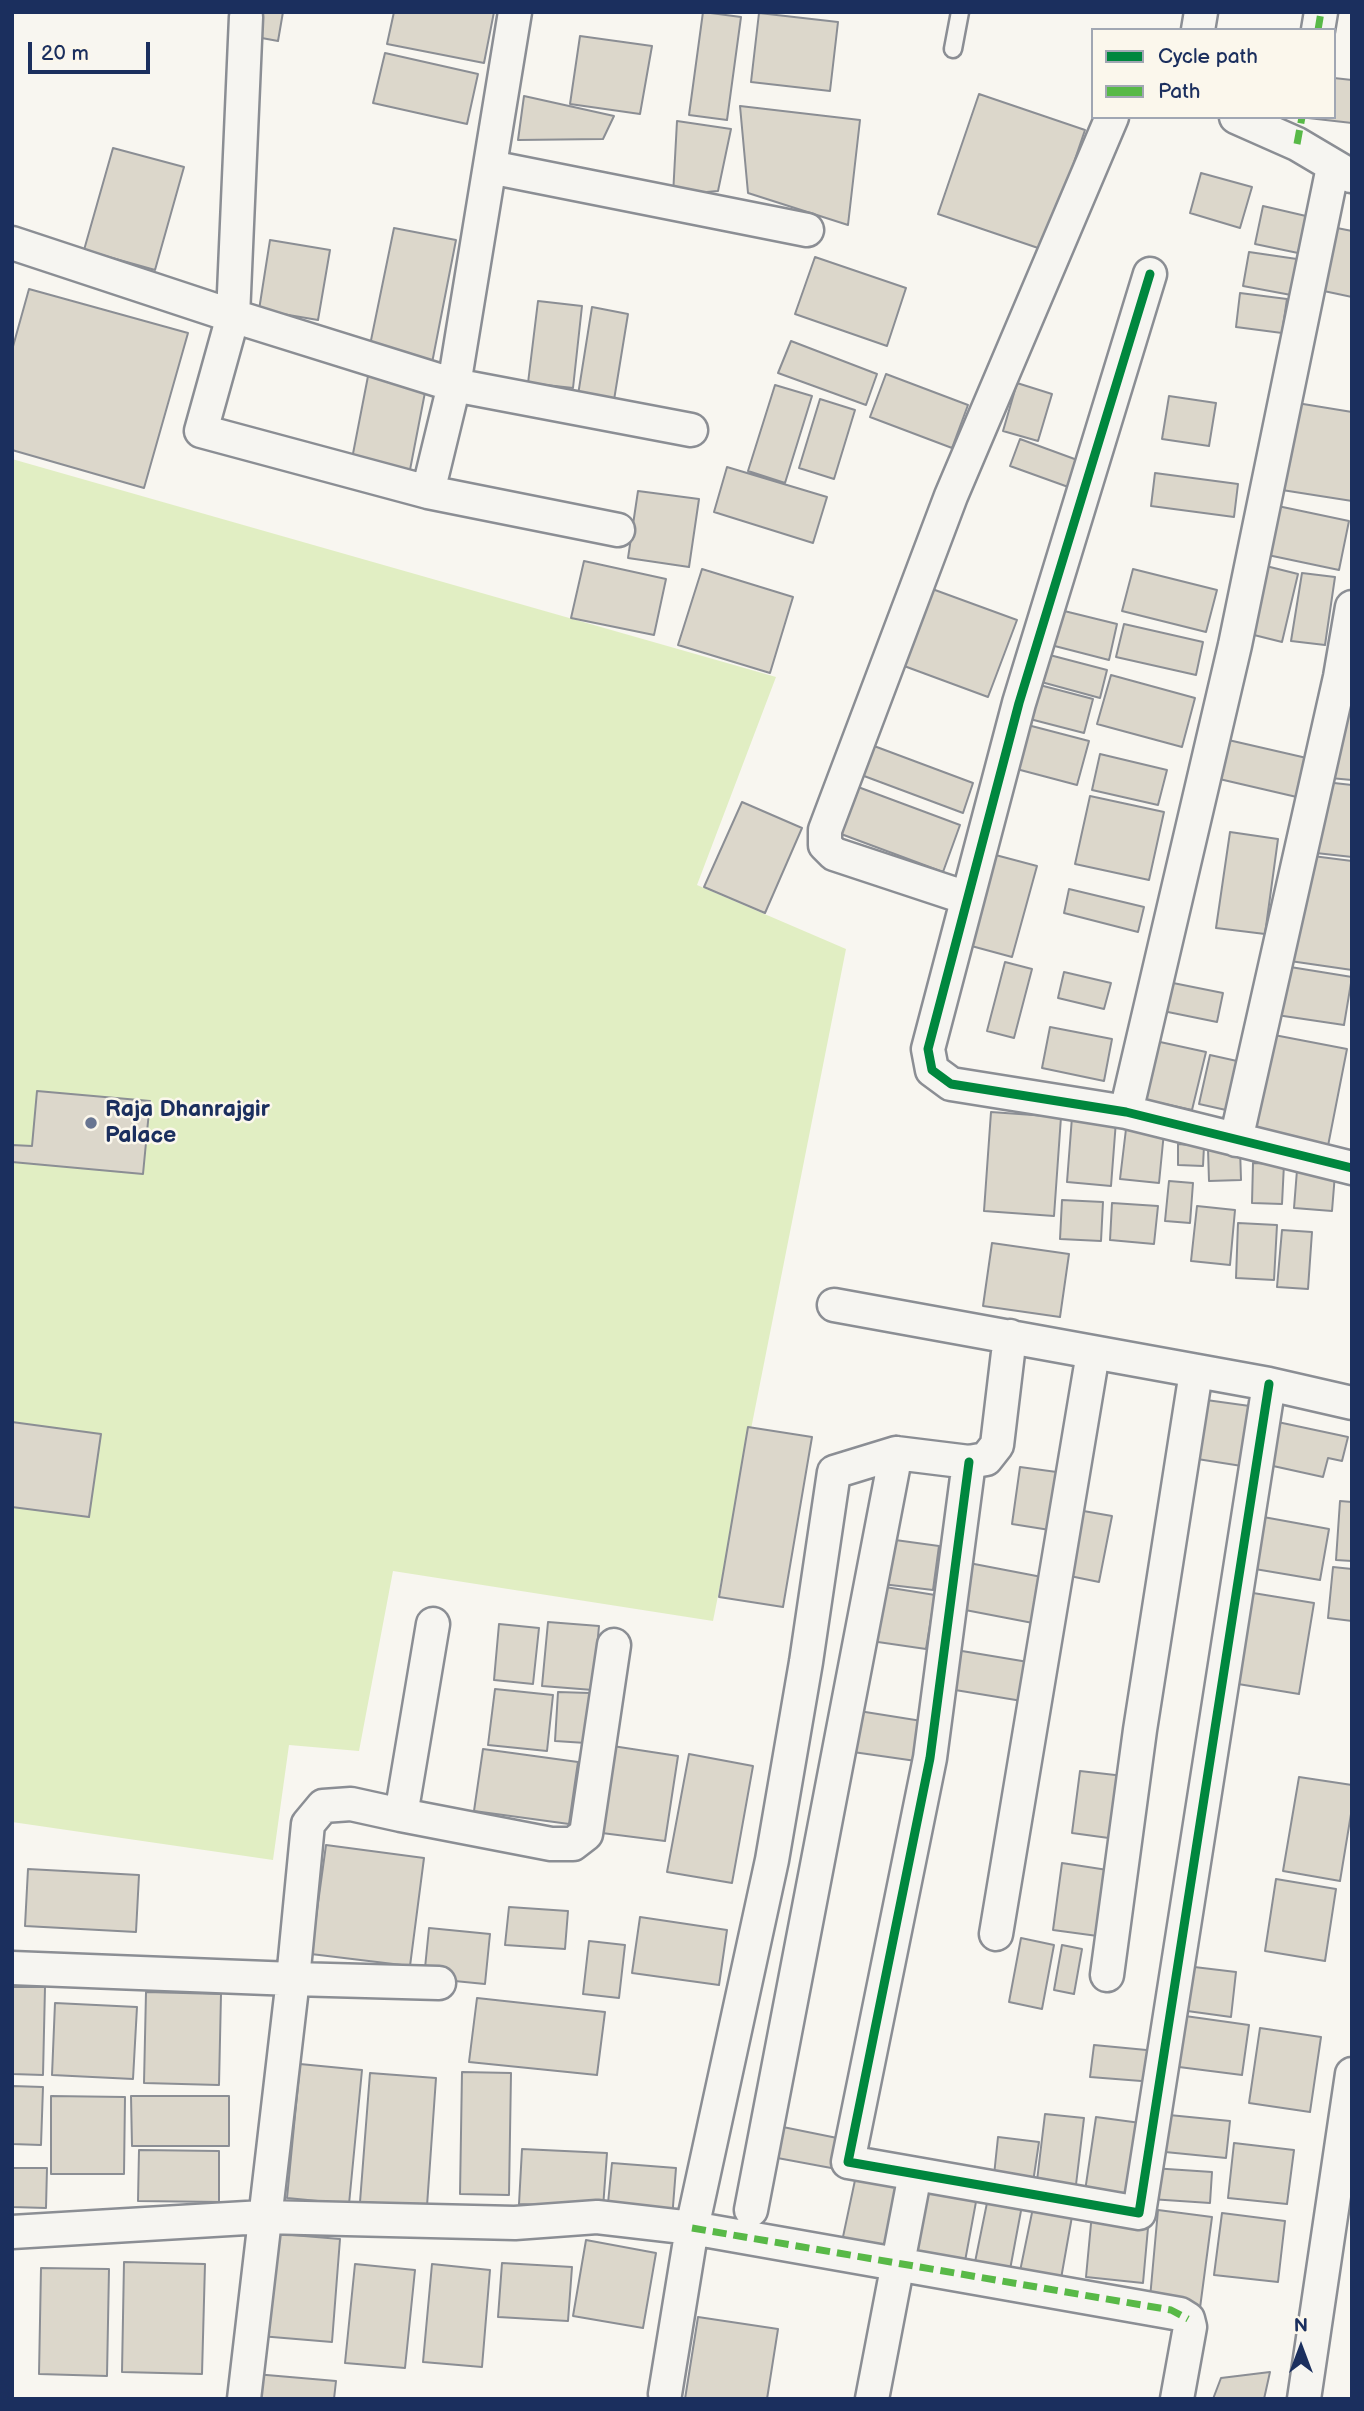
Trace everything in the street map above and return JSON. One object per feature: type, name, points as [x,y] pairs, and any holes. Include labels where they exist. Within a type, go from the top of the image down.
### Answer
[{"type":"street","points":[[428,492],[454,385],[515,12]]},
{"type":"street","points":[[246,17],[233,316],[201,431],[428,492],[618,530]]},
{"type":"street","points":[[967,898],[834,854],[825,845],[825,830],[951,496],[1111,119]]},
{"type":"street","points":[[1126,1112],[1342,172],[1299,130],[1246,119]]},
{"type":"street","points":[[490,167],[807,230]]},
{"type":"street","points":[[12,243],[454,385],[691,430]]},
{"type":"street","points":[[1150,274],[1019,703],[928,1049],[932,1070],[951,1084],[1126,1112],[1352,1168]]},
{"type":"street","points":[[1236,1140],[1340,677],[1352,607]]},
{"type":"street","points":[[834,1305],[1269,1384],[1352,1403]]},
{"type":"street","points":[[665,2394],[692,2228],[772,1860],[806,1662],[834,1472],[896,1453],[969,1462],[986,1459],[997,1445],[1010,1336]]},
{"type":"street","points":[[996,1934],[1093,1353]]},
{"type":"street","points":[[1107,1975],[1140,1730],[1196,1372]]},
{"type":"street","points":[[969,1462],[930,1758],[848,2162],[1139,2213],[1269,1384]]},
{"type":"street","points":[[751,2210],[896,1453]]},
{"type":"street","points":[[401,1815],[433,1624]]},
{"type":"street","points":[[244,2399],[263,2217],[293,1979],[308,1824],[323,1806],[351,1804],[551,1844],[573,1844],[586,1834],[614,1645]]},
{"type":"street","points":[[12,1968],[439,1983]]},
{"type":"street","points":[[1304,2399],[1352,2074]]},
{"type":"street","points":[[872,2399],[915,2174]]},
{"type":"street","points":[[12,2232],[263,2217],[514,2223],[597,2217],[692,2228],[1180,2314],[1188,2319],[1190,2327],[1177,2399]]},
{"type":"lane","points":[[953,49],[960,12]]},
{"type":"green space","points":[[12,459],[776,677],[697,885],[846,949],[713,1621],[393,1571],[359,1751],[289,1745],[273,1860],[12,1822]]},
{"type":"building","points":[[245,12],[283,12],[278,41],[240,34]]},
{"type":"building","points":[[394,12],[494,12],[484,63],[387,44]]},
{"type":"building","points":[[703,12],[741,17],[727,120],[689,115]]},
{"type":"building","points":[[759,13],[838,22],[830,91],[751,82]]},
{"type":"building","points":[[580,36],[652,46],[640,114],[570,104]]},
{"type":"building","points":[[385,53],[478,74],[467,124],[373,103]]},
{"type":"building","points":[[1336,78],[1352,80],[1352,123],[1317,119],[1336,119]]},
{"type":"building","points":[[979,94],[1085,130],[1044,250],[938,214]]},
{"type":"building","points":[[524,96],[614,116],[603,139],[518,140]]},
{"type":"building","points":[[740,106],[860,120],[848,225],[748,193]]},
{"type":"building","points":[[677,121],[731,129],[718,191],[673,195]]},
{"type":"building","points":[[113,148],[184,167],[155,270],[84,250]]},
{"type":"building","points":[[1201,173],[1252,187],[1240,228],[1190,213]]},
{"type":"building","points":[[1263,206],[1306,216],[1298,253],[1255,244]]},
{"type":"building","points":[[1332,227],[1352,231],[1352,297],[1319,290]]},
{"type":"building","points":[[394,228],[456,240],[432,363],[369,350]]},
{"type":"building","points":[[270,240],[330,250],[318,320],[259,310]]},
{"type":"building","points":[[1249,252],[1297,259],[1291,295],[1243,286]]},
{"type":"building","points":[[815,257],[906,288],[887,346],[795,314]]},
{"type":"building","points":[[29,289],[188,333],[144,488],[12,450],[12,350]]},
{"type":"building","points":[[1240,293],[1287,299],[1282,333],[1236,327]]},
{"type":"building","points":[[538,301],[582,306],[573,388],[528,383]]},
{"type":"building","points":[[592,307],[628,314],[614,400],[578,395]]},
{"type":"building","points":[[791,341],[877,374],[866,405],[778,373]]},
{"type":"building","points":[[369,371],[427,382],[409,475],[351,464]]},
{"type":"building","points":[[886,374],[968,405],[952,448],[870,417]]},
{"type":"building","points":[[1017,383],[1052,394],[1038,441],[1003,431]]},
{"type":"building","points":[[775,385],[812,396],[785,483],[748,471]]},
{"type":"building","points":[[1169,396],[1216,403],[1209,446],[1162,439]]},
{"type":"building","points":[[820,399],[855,410],[834,479],[799,468]]},
{"type":"building","points":[[1297,403],[1352,412],[1352,501],[1282,490]]},
{"type":"building","points":[[1020,439],[1080,461],[1071,488],[1010,466]]},
{"type":"building","points":[[727,467],[827,497],[813,543],[714,512]]},
{"type":"building","points":[[1155,473],[1238,484],[1234,517],[1151,506]]},
{"type":"building","points":[[638,491],[699,499],[689,567],[628,558]]},
{"type":"building","points":[[1273,505],[1349,521],[1339,570],[1263,554]]},
{"type":"building","points":[[584,561],[666,579],[654,635],[571,618]]},
{"type":"building","points":[[1262,565],[1298,574],[1282,642],[1246,633]]},
{"type":"building","points":[[702,569],[793,597],[770,673],[678,645]]},
{"type":"building","points":[[1133,569],[1217,590],[1206,632],[1122,611]]},
{"type":"building","points":[[1302,573],[1335,577],[1325,645],[1291,641]]},
{"type":"building","points":[[924,586],[1017,620],[988,697],[896,663]]},
{"type":"building","points":[[1052,608],[1117,624],[1109,660],[1043,643]]},
{"type":"building","points":[[1124,624],[1203,642],[1196,675],[1116,657]]},
{"type":"building","points":[[1042,653],[1107,670],[1100,698],[1034,680]]},
{"type":"building","points":[[1111,675],[1195,698],[1182,747],[1097,724]]},
{"type":"building","points":[[1032,683],[1093,699],[1084,733],[1022,717]]},
{"type":"building","points":[[1337,710],[1352,711],[1352,780],[1330,778]]},
{"type":"building","points":[[1020,723],[1089,741],[1077,785],[1009,767]]},
{"type":"building","points":[[1224,739],[1311,759],[1301,798],[1215,778]]},
{"type":"building","points":[[866,743],[973,783],[963,813],[856,773]]},
{"type":"building","points":[[1100,754],[1167,770],[1158,805],[1092,790]]},
{"type":"building","points":[[1325,782],[1352,785],[1352,857],[1316,853]]},
{"type":"building","points":[[850,784],[960,825],[943,872],[833,831]]},
{"type":"building","points":[[1090,796],[1164,812],[1149,880],[1075,864]]},
{"type":"building","points":[[742,802],[802,828],[765,913],[704,887]]},
{"type":"building","points":[[1230,832],[1278,839],[1265,934],[1216,928]]},
{"type":"building","points":[[988,853],[1037,866],[1012,957],[964,944]]},
{"type":"building","points":[[1305,855],[1352,861],[1352,970],[1290,961]]},
{"type":"building","points":[[1069,889],[1144,907],[1138,932],[1064,913]]},
{"type":"building","points":[[1005,962],[1032,969],[1014,1038],[987,1031]]},
{"type":"building","points":[[1278,965],[1352,977],[1344,1025],[1270,1014]]},
{"type":"building","points":[[1064,972],[1111,983],[1104,1009],[1058,998]]},
{"type":"building","points":[[1163,981],[1223,993],[1217,1022],[1158,1010]]},
{"type":"building","points":[[1050,1027],[1112,1039],[1104,1081],[1042,1068]]},
{"type":"building","points":[[1269,1034],[1347,1049],[1327,1151],[1249,1136]]},
{"type":"building","points":[[1151,1040],[1206,1052],[1192,1110],[1137,1098]]},
{"type":"building","points":[[1210,1055],[1246,1063],[1235,1112],[1199,1104]]},
{"type":"building","name":"Raja Dhanrajgir Palace","points":[[37,1091],[150,1101],[143,1174],[12,1162],[12,1145],[32,1146]]},
{"type":"building","points":[[991,1112],[1061,1117],[1054,1216],[984,1211]]},
{"type":"building","points":[[1072,1117],[1116,1121],[1111,1186],[1067,1182]]},
{"type":"building","points":[[1126,1129],[1164,1132],[1159,1183],[1120,1179]]},
{"type":"building","points":[[1178,1144],[1204,1146],[1203,1166],[1178,1165]]},
{"type":"building","points":[[1240,1148],[1241,1180],[1209,1181],[1208,1149]]},
{"type":"building","points":[[1253,1163],[1284,1164],[1282,1204],[1252,1203]]},
{"type":"building","points":[[1297,1170],[1335,1174],[1332,1211],[1294,1208]]},
{"type":"building","points":[[1169,1181],[1193,1183],[1190,1223],[1165,1221]]},
{"type":"building","points":[[1062,1200],[1103,1202],[1101,1241],[1060,1239]]},
{"type":"building","points":[[1112,1203],[1158,1206],[1154,1244],[1110,1240]]},
{"type":"building","points":[[1197,1206],[1235,1210],[1230,1265],[1191,1261]]},
{"type":"building","points":[[1238,1223],[1277,1225],[1274,1280],[1236,1278]]},
{"type":"building","points":[[1282,1230],[1312,1232],[1308,1289],[1277,1287]]},
{"type":"building","points":[[992,1243],[1069,1254],[1060,1317],[983,1306]]},
{"type":"building","points":[[1199,1399],[1257,1407],[1248,1467],[1191,1458]]},
{"type":"building","points":[[1273,1421],[1348,1437],[1342,1461],[1328,1458],[1323,1477],[1264,1464]]},
{"type":"building","points":[[12,1422],[101,1434],[89,1517],[12,1507]]},
{"type":"building","points":[[748,1427],[812,1437],[783,1607],[719,1597]]},
{"type":"building","points":[[1020,1467],[1064,1473],[1056,1531],[1012,1524]]},
{"type":"building","points":[[1340,1501],[1352,1502],[1352,1561],[1336,1560]]},
{"type":"building","points":[[1072,1509],[1112,1516],[1099,1582],[1060,1574]]},
{"type":"building","points":[[1258,1516],[1329,1529],[1320,1580],[1249,1568]]},
{"type":"building","points":[[888,1539],[939,1546],[933,1590],[882,1584]]},
{"type":"building","points":[[969,1563],[1047,1578],[1038,1624],[960,1609]]},
{"type":"building","points":[[1333,1567],[1352,1569],[1352,1621],[1328,1618]]},
{"type":"building","points":[[879,1586],[935,1595],[926,1649],[871,1641]]},
{"type":"building","points":[[1247,1592],[1314,1603],[1299,1694],[1232,1683]]},
{"type":"building","points":[[548,1622],[599,1626],[593,1690],[542,1686]]},
{"type":"building","points":[[499,1624],[539,1628],[533,1684],[494,1680]]},
{"type":"building","points":[[950,1649],[1028,1662],[1022,1701],[943,1688]]},
{"type":"building","points":[[495,1689],[553,1695],[547,1751],[488,1745]]},
{"type":"building","points":[[558,1692],[590,1693],[586,1743],[555,1741]]},
{"type":"building","points":[[859,1711],[928,1722],[923,1762],[853,1752]]},
{"type":"building","points":[[606,1745],[678,1756],[665,1841],[594,1832]]},
{"type":"building","points":[[483,1749],[578,1762],[569,1824],[474,1811]]},
{"type":"building","points":[[689,1754],[753,1766],[732,1883],[667,1872]]},
{"type":"building","points":[[1080,1771],[1124,1776],[1116,1839],[1072,1833]]},
{"type":"building","points":[[1299,1777],[1352,1785],[1352,1808],[1340,1881],[1283,1871]]},
{"type":"building","points":[[326,1845],[424,1858],[410,1966],[311,1954]]},
{"type":"building","points":[[1062,1863],[1114,1871],[1105,1937],[1053,1930]]},
{"type":"building","points":[[28,1869],[139,1875],[136,1932],[25,1926]]},
{"type":"building","points":[[1276,1879],[1336,1889],[1325,1961],[1265,1951]]},
{"type":"building","points":[[509,1907],[568,1911],[565,1949],[505,1945]]},
{"type":"building","points":[[640,1917],[727,1930],[719,1985],[632,1973]]},
{"type":"building","points":[[429,1928],[490,1934],[485,1984],[424,1978]]},
{"type":"building","points":[[1021,1938],[1054,1945],[1042,2009],[1009,2002]]},
{"type":"building","points":[[589,1941],[625,1945],[619,1998],[583,1994]]},
{"type":"building","points":[[1062,1945],[1082,1949],[1074,1994],[1054,1990]]},
{"type":"building","points":[[1186,1966],[1236,1972],[1231,2017],[1180,2010]]},
{"type":"building","points":[[12,1987],[45,1987],[43,2075],[12,2074]]},
{"type":"building","points":[[146,1992],[221,1994],[219,2085],[144,2083]]},
{"type":"building","points":[[477,1998],[605,2012],[597,2075],[469,2062]]},
{"type":"building","points":[[55,2003],[137,2007],[133,2079],[52,2075]]},
{"type":"building","points":[[1178,2015],[1249,2025],[1242,2075],[1171,2066]]},
{"type":"building","points":[[1260,2028],[1321,2037],[1310,2112],[1249,2103]]},
{"type":"building","points":[[1094,2045],[1157,2051],[1154,2082],[1090,2077]]},
{"type":"building","points":[[300,2064],[362,2070],[349,2204],[287,2198]]},
{"type":"building","points":[[462,2072],[511,2073],[509,2195],[460,2194]]},
{"type":"building","points":[[370,2073],[436,2078],[427,2206],[360,2202]]},
{"type":"building","points":[[12,2086],[43,2087],[41,2145],[12,2144]]},
{"type":"building","points":[[51,2096],[125,2097],[124,2174],[51,2174]]},
{"type":"building","points":[[131,2096],[229,2096],[229,2146],[132,2146]]},
{"type":"building","points":[[1045,2114],[1084,2118],[1075,2193],[1036,2189]]},
{"type":"building","points":[[1159,2114],[1230,2121],[1226,2158],[1155,2151]]},
{"type":"building","points":[[1096,2117],[1148,2124],[1137,2206],[1084,2198]]},
{"type":"building","points":[[778,2126],[847,2140],[842,2170],[772,2157]]},
{"type":"building","points":[[998,2137],[1039,2142],[1032,2189],[993,2185]]},
{"type":"building","points":[[1234,2143],[1294,2150],[1287,2204],[1228,2198]]},
{"type":"building","points":[[522,2149],[607,2153],[603,2208],[519,2204]]},
{"type":"building","points":[[139,2150],[219,2151],[219,2202],[138,2201]]},
{"type":"building","points":[[612,2163],[676,2168],[672,2219],[607,2213]]},
{"type":"building","points":[[858,2166],[909,2175],[893,2262],[840,2251]]},
{"type":"building","points":[[12,2168],[47,2168],[46,2208],[12,2207]]},
{"type":"building","points":[[1152,2168],[1212,2172],[1210,2203],[1150,2199]]},
{"type":"building","points":[[920,2180],[978,2191],[963,2272],[904,2258]]},
{"type":"building","points":[[989,2193],[1023,2200],[1009,2275],[974,2267]]},
{"type":"building","points":[[1035,2198],[1074,2205],[1059,2290],[1018,2281]]},
{"type":"building","points":[[1158,2210],[1212,2217],[1200,2308],[1150,2298]]},
{"type":"building","points":[[1092,2213],[1149,2217],[1143,2283],[1086,2277]]},
{"type":"building","points":[[1222,2213],[1285,2221],[1278,2282],[1214,2275]]},
{"type":"building","points":[[268,2233],[340,2239],[332,2342],[260,2336]]},
{"type":"building","points":[[586,2240],[656,2253],[643,2328],[573,2316]]},
{"type":"building","points":[[124,2262],[205,2264],[202,2374],[122,2372]]},
{"type":"building","points":[[502,2263],[572,2267],[568,2321],[498,2317]]},
{"type":"building","points":[[355,2264],[415,2270],[405,2368],[345,2363]]},
{"type":"building","points":[[432,2264],[490,2270],[482,2367],[423,2362]]},
{"type":"building","points":[[41,2268],[109,2269],[107,2376],[39,2374]]},
{"type":"building","points":[[698,2317],[778,2329],[767,2399],[685,2399]]},
{"type":"building","points":[[1270,2372],[1264,2399],[1213,2399],[1221,2378]]},
{"type":"building","points":[[255,2374],[336,2381],[334,2399],[253,2399]]},
{"type":"marked path","points":[[1318,28],[1321,12]]},
{"type":"marked path","points":[[1297,144],[1302,119]]},
{"type":"marked path","points":[[692,2228],[1171,2310],[1188,2319]]},
{"type":"cycle path","points":[[1150,274],[1019,703],[928,1049],[932,1070],[951,1084],[1126,1112],[1352,1168]]},
{"type":"cycle path","points":[[969,1462],[930,1758],[848,2162],[1139,2213],[1269,1384]]},
{"type":"place","name":"Raja Dhanrajgir Palace","points":[[91,1123]]}]
